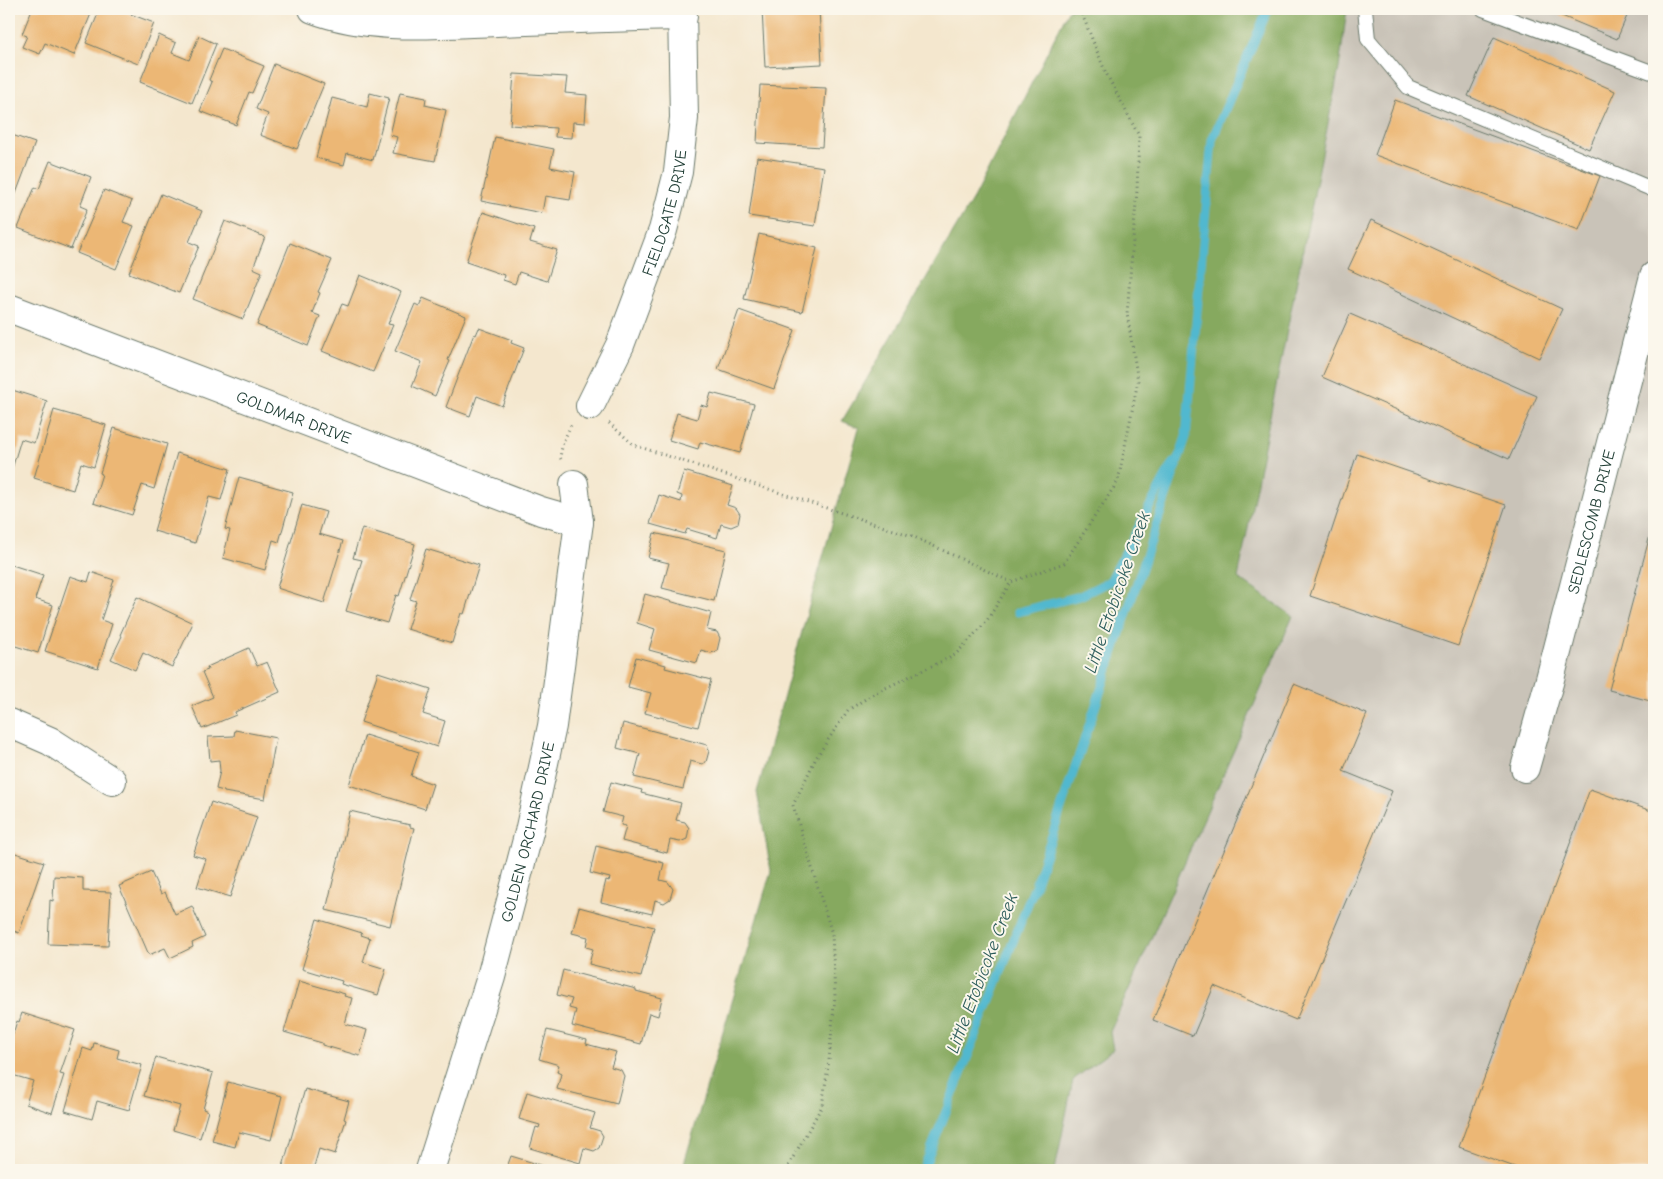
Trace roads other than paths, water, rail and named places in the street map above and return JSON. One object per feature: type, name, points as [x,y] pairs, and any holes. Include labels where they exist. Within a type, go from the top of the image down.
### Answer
[{"type":"street","points":[[313,9],[352,19],[408,25],[683,12]]},
{"type":"street","name":"FIELDGATE DRIVE","points":[[590,406],[620,345],[663,230],[678,172],[684,118],[683,12]]},
{"type":"street","name":"SEDLESCOMB DRIVE","points":[[1525,768],[1653,291]]},
{"type":"street","name":"GOLDMAR DRIVE","points":[[9,308],[541,510],[579,522]]},
{"type":"street","name":"GOLDEN ORCHARD DRIVE","points":[[430,1170],[447,1122],[491,977],[529,832],[552,726],[579,522],[574,484]]},
{"type":"street","points":[[9,723],[50,741],[112,782]]},
{"type":"lane","points":[[1365,9],[1368,38],[1408,87],[1654,190]]},
{"type":"lane","points":[[1484,9],[1654,73]]},
{"type":"waterway","name":"Little Etobicoke Creek","points":[[923,1170],[1036,883],[1186,437],[1212,140],[1268,9]]},
{"type":"waterway","points":[[1018,612],[1080,596],[1110,581],[1173,463]]}]
